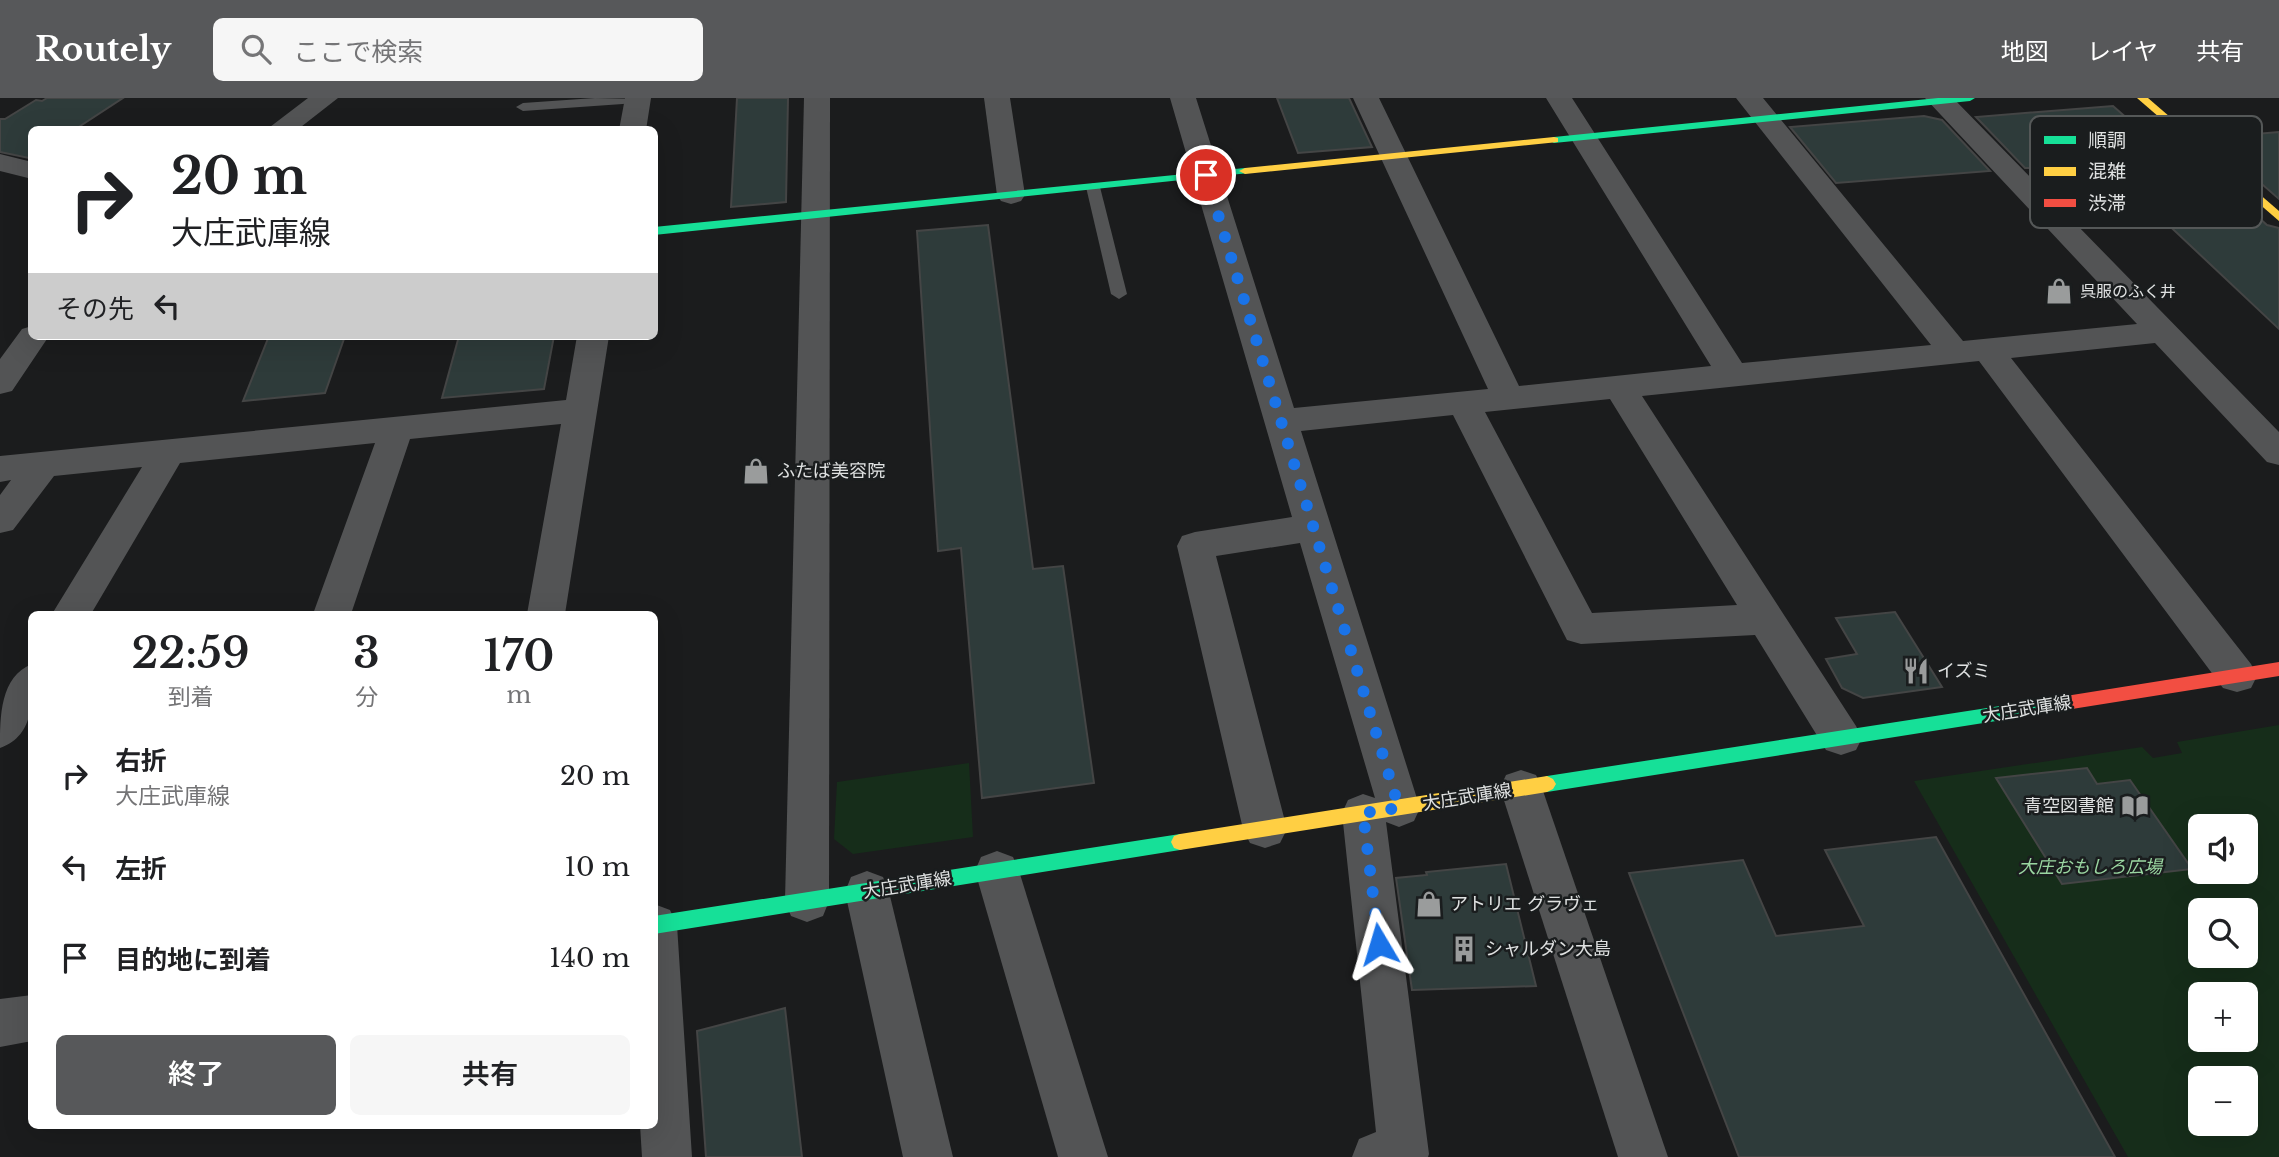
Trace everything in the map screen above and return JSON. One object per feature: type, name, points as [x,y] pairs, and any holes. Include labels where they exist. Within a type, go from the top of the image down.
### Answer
[{"type":"street","points":[[285,126],[325,98]]},
{"type":"street","points":[[807,901],[817,98]]},
{"type":"street","points":[[997,98],[1011,195]]},
{"type":"street","points":[[1183,98],[1314,527],[1381,810],[1404,1154],[1377,1157]]},
{"type":"street","points":[[1366,98],[1509,400]]},
{"type":"street","points":[[1559,98],[1733,376]]},
{"type":"street","points":[[2143,98],[2163,116]]},
{"type":"street","points":[[633,126],[637,99]]},
{"type":"street","points":[[658,231],[1584,137],[1758,108],[1950,99],[2030,187]]},
{"type":"street","points":[[1758,108],[1971,351],[2237,676]]},
{"type":"street","points":[[0,162],[28,170]]},
{"type":"street","points":[[2262,203],[2279,218]]},
{"type":"street","points":[[2067,228],[2161,332],[2279,453]]},
{"type":"street","points":[[1282,422],[2161,332]]},
{"type":"street","points":[[0,383],[30,340]]},
{"type":"street","points":[[546,611],[592,340]]},
{"type":"street","points":[[1620,388],[1841,738]]},
{"type":"street","points":[[1464,404],[1581,629],[1766,619]]},
{"type":"street","points":[[0,469],[580,410]]},
{"type":"street","points":[[333,611],[397,428]]},
{"type":"street","points":[[73,611],[170,450]]},
{"type":"street","points":[[0,520],[44,464]]},
{"type":"street","points":[[1265,829],[1195,546],[1314,527]]},
{"type":"street","name":"大庄武庫線","points":[[658,924],[2279,669]]},
{"type":"street","points":[[1521,788],[1643,1157]]},
{"type":"street","points":[[997,871],[1083,1157]]},
{"type":"street","points":[[867,892],[928,1157]]},
{"type":"street","points":[[658,996],[667,1157]]},
{"type":"street","points":[[0,1023],[28,1019]]},
{"type":"lane","points":[[523,107],[637,99]]},
{"type":"lane","points":[[1093,187],[1119,294]]},
{"type":"green space","name":"大庄おもしろ広場","points":[[2279,725],[2279,1157],[2128,1157],[1914,781],[2142,747],[2153,758],[2182,753],[2177,742]]},
{"type":"green space","points":[[969,763],[973,837],[853,854],[834,839],[837,782]]},
{"type":"building","points":[[47,98],[123,98],[80,126],[28,126],[28,158],[0,152],[0,119],[5,119],[36,100]]},
{"type":"building","points":[[737,98],[788,98],[786,202],[731,207]]},
{"type":"building","points":[[1277,98],[1349,98],[1372,147],[1298,153]]},
{"type":"building","points":[[2113,106],[2124,116],[2030,116],[2030,168],[2025,168],[1976,117]]},
{"type":"building","points":[[1924,116],[1942,120],[1990,171],[1836,183],[1790,127]]},
{"type":"building","points":[[2279,132],[2279,199],[2262,184],[2262,133]]},
{"type":"building","points":[[2262,221],[2279,228],[2279,329],[2172,228],[2262,228]]},
{"type":"building","points":[[988,225],[1033,569],[1063,566],[1094,783],[982,798],[961,548],[938,551],[917,231]]},
{"type":"building","points":[[267,340],[344,340],[325,393],[243,401]]},
{"type":"building","points":[[458,340],[553,340],[544,389],[442,398]]},
{"type":"building","points":[[1895,612],[1942,687],[1863,698],[1842,688],[1826,659],[1857,654],[1836,618]]},
{"type":"building","points":[[2087,768],[2097,784],[2130,780],[2188,863],[2188,869],[2062,884],[1996,778]]},
{"type":"building","points":[[1936,837],[2115,1157],[1739,1157],[1629,873],[1743,860],[1776,936],[1864,926],[1825,850]]},
{"type":"building","name":"シャルダン大島","points":[[1506,864],[1536,986],[1412,990],[1396,878],[1427,875],[1426,872]]},
{"type":"building","points":[[785,1008],[802,1157],[706,1157],[697,1031]]},
{"type":"traffic: fast","points":[[1554,140],[1970,98]]},
{"type":"traffic: fast","points":[[658,231],[1245,171]]},
{"type":"traffic: fast","points":[[1547,784],[2072,702]]},
{"type":"traffic: fast","points":[[658,924],[1180,842]]},
{"type":"traffic: slow","points":[[2142,98],[2163,116]]},
{"type":"traffic: slow","points":[[1245,171],[1554,140]]},
{"type":"traffic: slow","points":[[2262,202],[2279,217]]},
{"type":"traffic: slow","points":[[1180,842],[1547,784]]},
{"type":"traffic: jam","points":[[2072,702],[2279,669]]},
{"type":"place","name":"呉服のふく井","points":[[2059,291]]},
{"type":"place","name":"ふたば美容院","points":[[756,471]]},
{"type":"place","name":"イズミ","points":[[1916,671]]},
{"type":"place","name":"青空図書館","points":[[2135,806]]},
{"type":"place","name":"アトリエ グラヴェ","points":[[1429,904]]},
{"type":"place","name":"シャルダン大島","points":[[1464,949]]},
{"type":"route","points":[[1206,175],[1399,808],[1363,813],[1379,944]]}]
